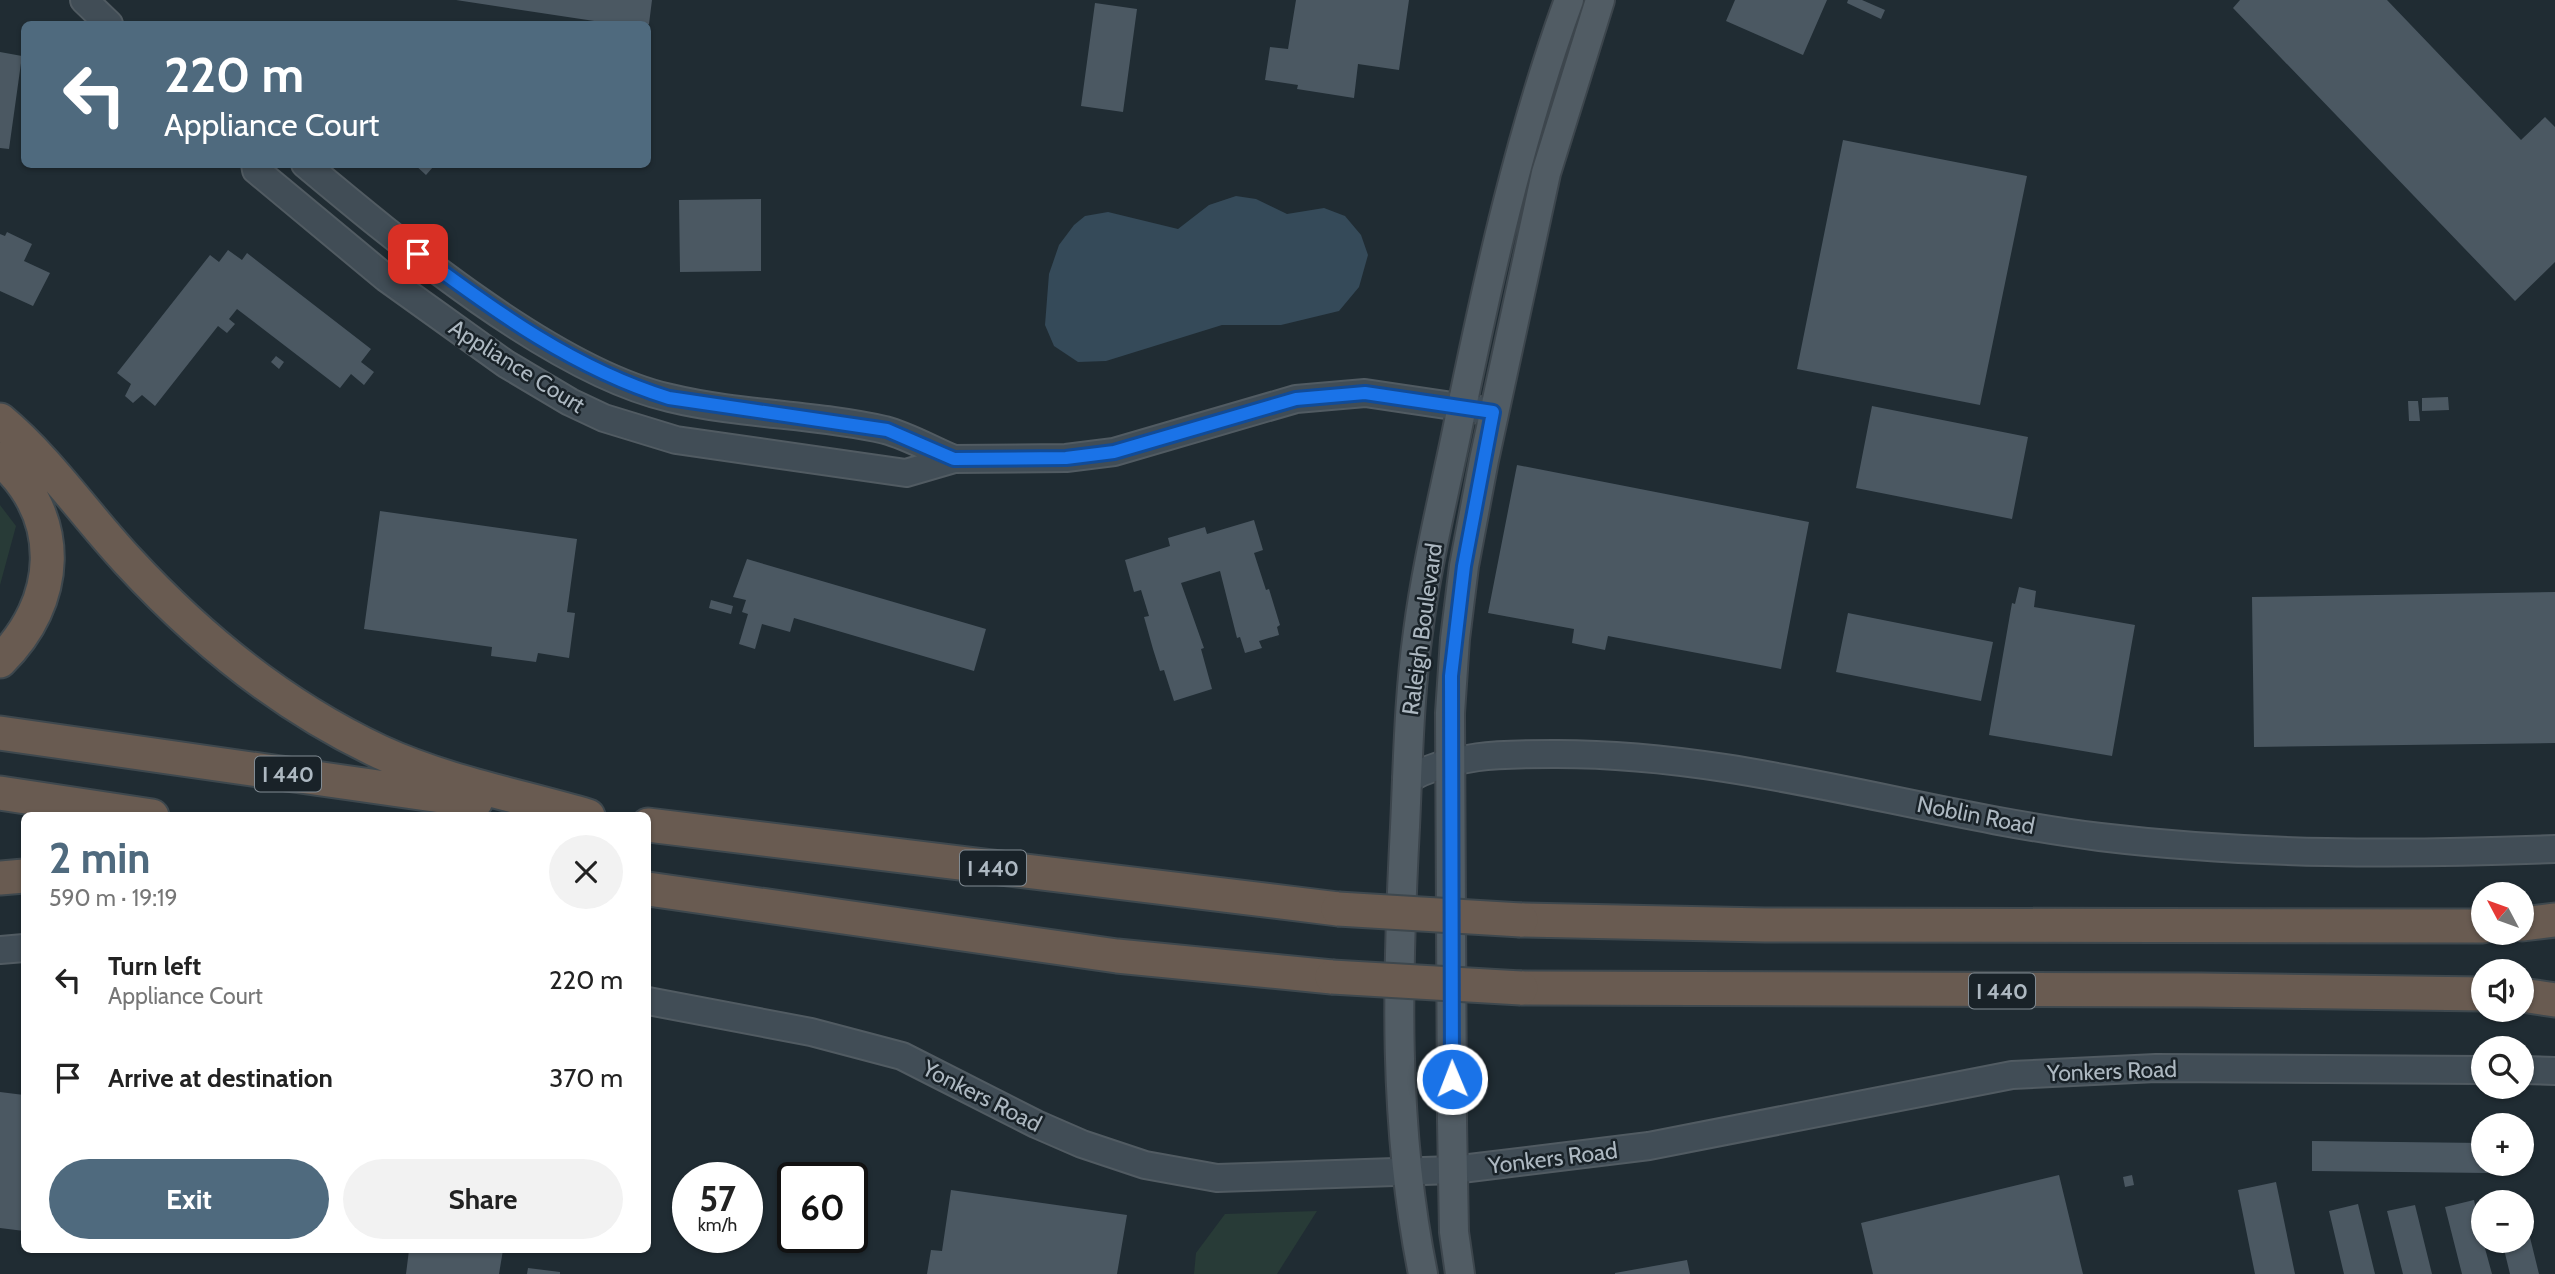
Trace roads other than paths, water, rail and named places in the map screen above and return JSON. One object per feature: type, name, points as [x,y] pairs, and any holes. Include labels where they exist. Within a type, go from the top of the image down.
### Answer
[{"type":"highway","points":[[0,420],[54,474],[128,561],[190,624],[280,695],[382,752],[421,768],[574,812]]},
{"type":"highway","points":[[0,459],[10,468],[37,510],[46,536],[48,564],[46,587],[39,609],[27,629],[0,662]]},
{"type":"highway","name":"I 440","points":[[0,733],[548,812]]},
{"type":"highway","points":[[0,793],[126,812]]},
{"type":"highway","name":"I 440","points":[[651,825],[1338,909],[1521,920],[1765,925],[2471,926]]},
{"type":"highway","points":[[0,878],[21,876]]},
{"type":"highway","name":"I 440","points":[[651,889],[1117,956],[1332,977],[1521,988],[2201,990],[2471,994]]},
{"type":"highway","points":[[2534,923],[2555,920]]},
{"type":"highway","points":[[2534,926],[2555,929]]},
{"type":"highway","points":[[2534,995],[2555,995]]},
{"type":"highway","points":[[2534,997],[2555,1000]]},
{"type":"main road","name":"Raleigh Boulevard","points":[[1423,1274],[1400,1105],[1397,1041],[1406,779],[1418,632],[1461,406],[1500,226],[1526,132],[1569,0]]},
{"type":"main road","name":"Raleigh Boulevard","points":[[1460,1274],[1454,1232],[1451,760],[1451,676],[1459,603],[1493,412],[1546,173],[1600,0]]},
{"type":"street","points":[[84,0],[106,21]]},
{"type":"street","name":"Appliance Court","points":[[256,168],[426,308],[506,364],[570,402],[604,418],[676,440],[906,473],[954,459],[1066,458],[1114,452],[1296,399],[1365,393],[1493,412]]},
{"type":"street","name":"Appliance Court","points":[[310,168],[478,297],[568,356],[601,373],[669,398],[887,430],[954,459]]},
{"type":"street","name":"Noblin Road","points":[[1406,779],[1451,760],[1487,754],[1605,754],[1699,762],[2042,828],[2185,846],[2293,850],[2555,849]]},
{"type":"street","points":[[0,950],[21,948]]},
{"type":"street","name":"Yonkers Road","points":[[651,1002],[811,1032],[902,1056],[1036,1124],[1145,1165],[1217,1178],[1294,1178],[1453,1170],[1649,1146],[2012,1075],[2156,1068],[2471,1070]]},
{"type":"street","points":[[2534,1070],[2555,1071]]},
{"type":"water","points":[[1236,196],[1256,199],[1287,214],[1324,208],[1345,216],[1361,235],[1368,255],[1359,287],[1339,311],[1281,325],[1222,325],[1106,361],[1078,362],[1054,346],[1045,325],[1049,274],[1059,245],[1074,225],[1085,216],[1108,212],[1178,229],[1209,205]]}]
